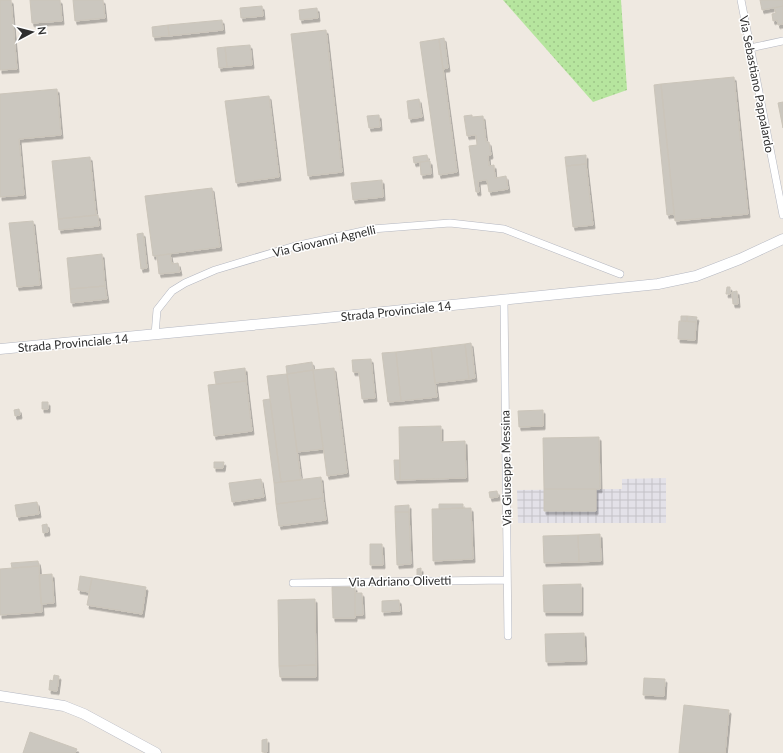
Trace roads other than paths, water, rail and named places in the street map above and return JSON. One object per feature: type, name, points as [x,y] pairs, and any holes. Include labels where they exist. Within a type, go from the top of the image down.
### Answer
[{"type":"street","name":"Via Sebastiano Pappalardo","points":[[741,0],[783,215]]},
{"type":"street","points":[[750,48],[783,41]]},
{"type":"street","name":"Via Giovanni Agnelli","points":[[155,335],[157,310],[172,291],[185,283],[214,270],[295,246],[372,229],[450,223],[504,229],[620,274]]},
{"type":"street","name":"Strada Provinciale 14","points":[[0,349],[155,335],[658,284],[696,276],[734,262],[783,239]]},
{"type":"street","name":"Via Giuseppe Messina","points":[[504,300],[508,636]]},
{"type":"street","name":"Via Adriano Olivetti","points":[[293,583],[507,580]]},
{"type":"street","points":[[0,696],[64,706],[84,714],[156,753]]}]
